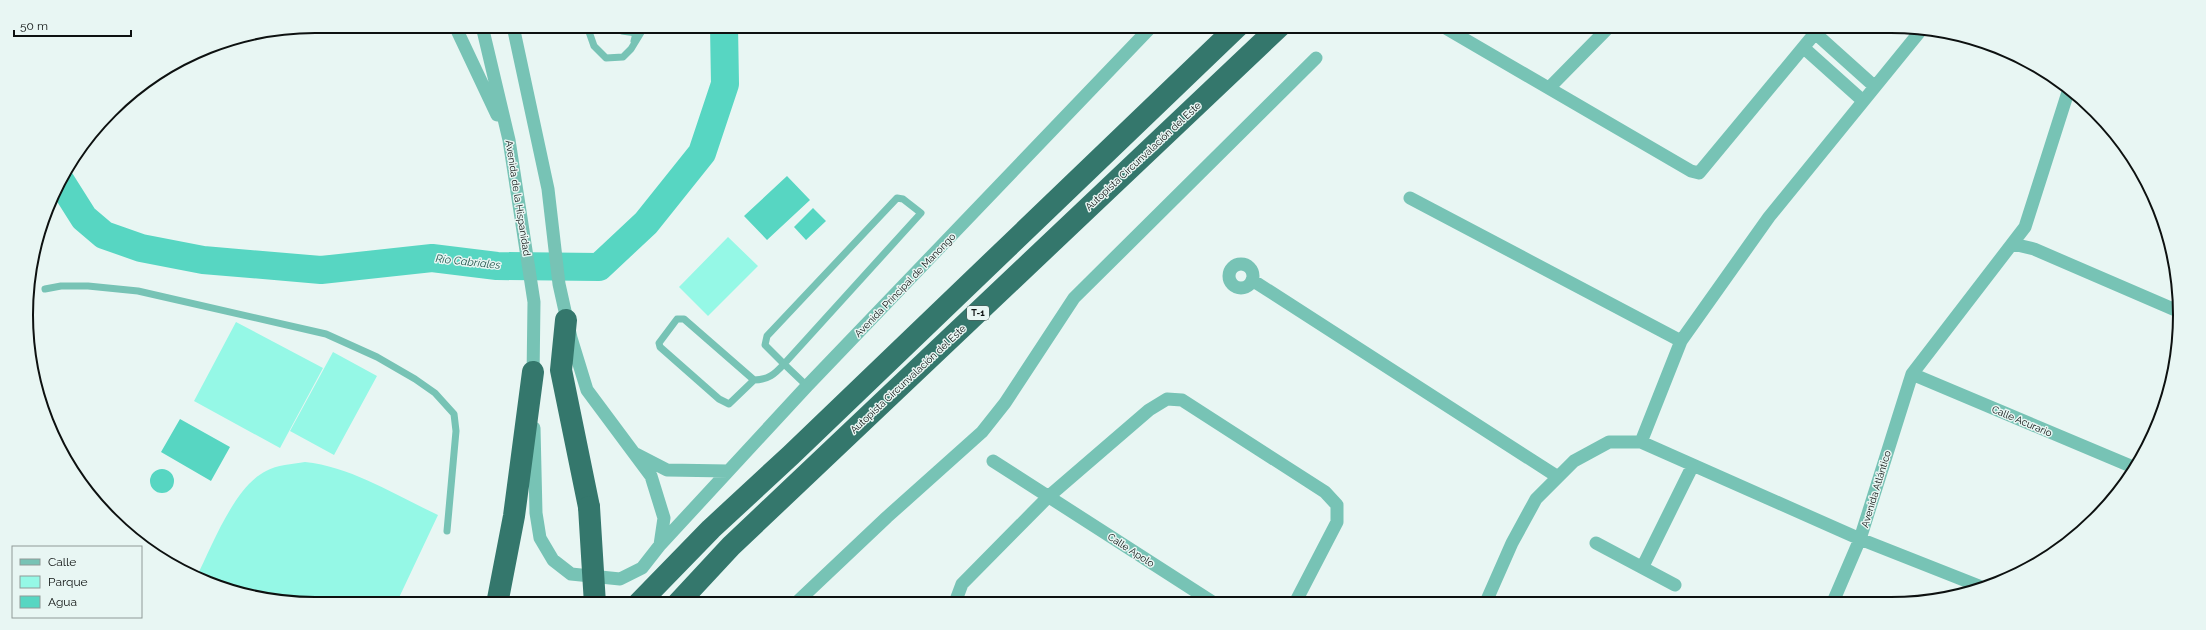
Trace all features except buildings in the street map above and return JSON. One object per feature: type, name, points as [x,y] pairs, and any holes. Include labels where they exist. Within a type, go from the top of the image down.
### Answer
[{"type":"highway","name":"T-1","points":[[645,597],[711,529],[797,450],[1231,33]]},
{"type":"highway","name":"Autopista Circunvalación del Este","points":[[684,597],[731,546],[1273,33]]},
{"type":"highway","points":[[566,320],[561,370],[589,507],[595,597]]},
{"type":"highway","points":[[498,597],[514,516],[533,372]]},
{"type":"street","points":[[458,33],[509,140]]},
{"type":"street","name":"Avenida de la Hispanidad","points":[[484,33],[509,140],[534,302],[533,372],[536,514],[540,538],[553,560],[571,574],[620,579],[642,568],[660,545]]},
{"type":"street","points":[[515,33],[548,189],[559,284],[566,320],[587,390],[651,476],[664,518],[660,545]]},
{"type":"street","name":"Avenida Principal de Manongo","points":[[660,545],[808,386],[1145,33]]},
{"type":"street","points":[[1454,33],[1691,171],[1699,173],[1816,33]]},
{"type":"street","points":[[1549,88],[1603,33]]},
{"type":"street","points":[[1821,33],[1874,86]]},
{"type":"street","points":[[1641,442],[1681,341],[1769,217],[1862,100],[1917,34]]},
{"type":"street","points":[[1804,48],[1862,100]]},
{"type":"street","points":[[802,597],[982,432],[1005,402],[1074,298],[1316,58]]},
{"type":"street","points":[[1912,374],[2025,227],[2069,96]]},
{"type":"street","points":[[1410,198],[1681,341]]},
{"type":"street","points":[[2012,244],[2034,249],[2173,309]]},
{"type":"street","points":[[1252,280],[1558,477]]},
{"type":"street","name":"Calle Acurario","points":[[1912,374],[2129,465]]},
{"type":"street","name":"Avenida Atlántico","points":[[1835,597],[1860,539],[1912,374]]},
{"type":"street","points":[[957,597],[962,584],[1048,497],[1149,410],[1167,399],[1182,400],[1325,492],[1337,505],[1337,522],[1298,597]]},
{"type":"street","points":[[1488,597],[1512,543],[1536,499],[1574,461],[1609,442],[1641,442],[1860,539],[1974,584]]},
{"type":"street","points":[[631,451],[666,470],[728,471]]},
{"type":"street","name":"Calle Apolo","points":[[993,461],[1205,597]]},
{"type":"street","points":[[1643,566],[1693,465]]},
{"type":"street","points":[[1596,543],[1643,566],[1675,584]]},
{"type":"lane","points":[[589,33],[594,46],[606,58],[623,57],[631,49],[641,33]]},
{"type":"lane","points":[[631,49],[637,36],[636,33]]},
{"type":"lane","points":[[754,380],[729,404],[724,402],[660,347],[660,343],[677,319],[684,319],[754,380],[763,380],[773,375],[784,364],[922,213],[903,199],[897,198],[767,336],[765,345],[784,364],[808,386]]},
{"type":"lane","points":[[45,289],[61,286],[88,286],[138,290],[326,334],[377,357],[415,379],[435,393],[454,414],[456,431],[447,531]]},
{"type":"green space","points":[[728,237],[758,266],[708,316],[679,287]]},
{"type":"green space","points":[[236,322],[323,368],[280,448],[194,401]]},
{"type":"green space","points":[[333,352],[377,376],[334,455],[290,431]]},
{"type":"green space","points":[[305,462],[340,470],[373,483],[438,515],[399,597],[315,597],[278,595],[260,592],[224,582],[199,572],[225,518],[244,490],[254,479],[266,471],[285,465]]},
{"type":"water","points":[[787,176],[810,200],[767,240],[744,216]]},
{"type":"water","points":[[813,208],[826,221],[806,240],[794,227]]},
{"type":"water","points":[[180,419],[230,447],[211,481],[161,452]]},
{"type":"water","points":[[162,469],[170,473],[174,481],[170,489],[162,493],[154,489],[150,481],[154,473]]},
{"type":"waterway","name":"Río Cabriales","points":[[64,186],[84,218],[104,235],[141,248],[203,260],[321,270],[432,258],[497,266],[599,267],[646,223],[702,153],[725,84],[724,33]]}]
